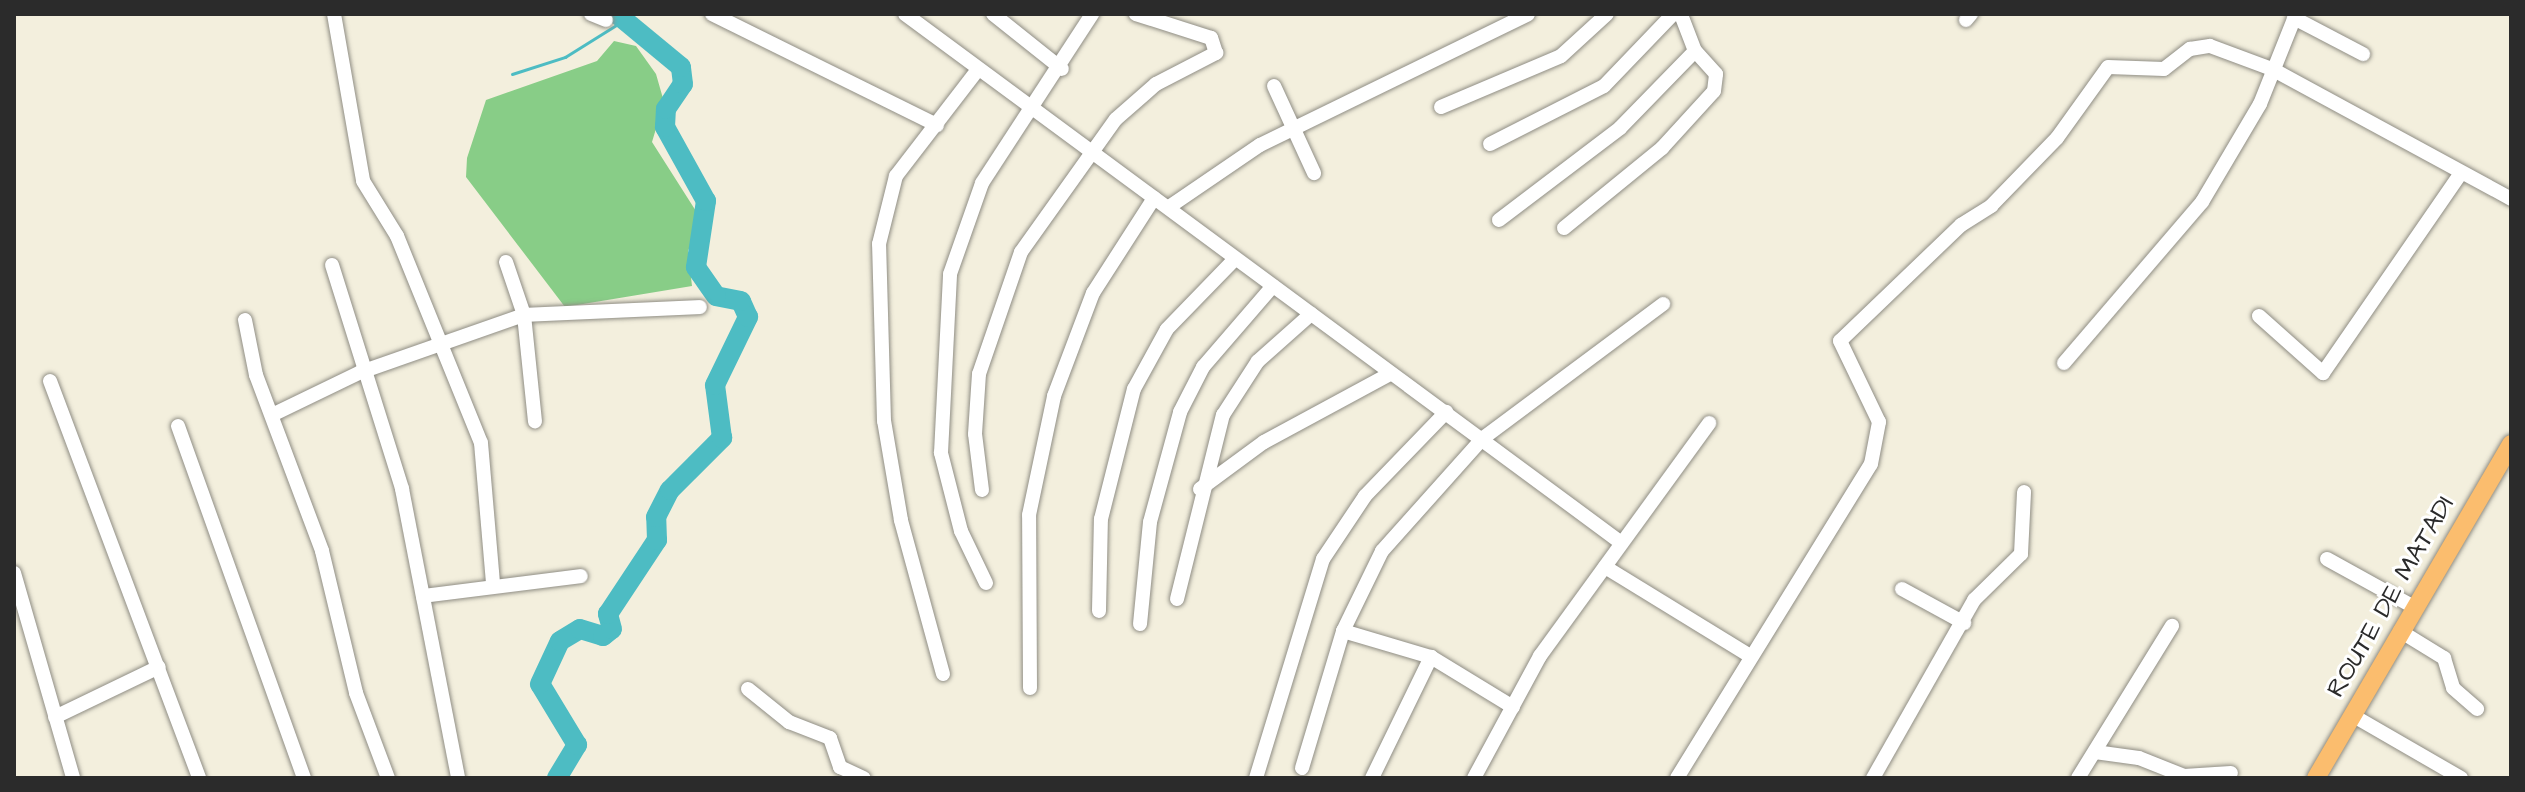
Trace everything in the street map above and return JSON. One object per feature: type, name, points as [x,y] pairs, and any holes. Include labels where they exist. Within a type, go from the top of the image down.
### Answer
[{"type":"main road","name":"ROUTE DE MATADI","points":[[2316,778],[2511,444]]},
{"type":"street","points":[[334,14],[363,181],[446,344],[485,458],[493,582]]},
{"type":"street","points":[[712,14],[937,125]]},
{"type":"street","points":[[905,14],[1033,112],[1169,207],[1233,261],[1273,286],[1620,542]]},
{"type":"street","points":[[993,14],[1062,69]]},
{"type":"street","points":[[986,583],[961,531],[941,453],[947,304],[969,208],[1062,69],[1092,14]]},
{"type":"street","points":[[982,490],[975,407],[987,333],[1021,252],[1088,151],[1137,97],[1216,53],[1211,38],[1136,14]]},
{"type":"street","points":[[1169,207],[1208,174],[1528,14]]},
{"type":"street","points":[[1441,107],[1561,56],[1607,14]]},
{"type":"street","points":[[1490,144],[1604,86],[1673,14]]},
{"type":"street","points":[[1564,228],[1662,148],[1714,91],[1716,74],[1695,51],[1681,14]]},
{"type":"street","points":[[2064,363],[2202,202],[2241,141],[2295,16],[2363,54]]},
{"type":"street","points":[[1677,778],[1750,656],[1856,498],[1879,440],[1876,413],[1840,341],[1961,225],[1991,206],[2057,138],[2108,67],[2164,69],[2190,49],[2210,46],[2272,69],[2511,199]]},
{"type":"street","points":[[1499,220],[1620,128],[1695,51]]},
{"type":"street","points":[[943,674],[896,492],[878,279],[883,208],[896,176],[977,71]]},
{"type":"street","points":[[1274,86],[1314,173]]},
{"type":"street","points":[[2259,316],[2323,373],[2461,173]]},
{"type":"street","points":[[1030,688],[1029,515],[1057,385],[1093,293],[1154,198]]},
{"type":"street","points":[[1099,611],[1101,519],[1134,389],[1167,329],[1233,261]]},
{"type":"street","points":[[506,262],[524,315],[535,421]]},
{"type":"street","points":[[332,265],[361,372],[402,489],[458,778]]},
{"type":"street","points":[[1140,624],[1150,522],[1180,412],[1203,367],[1273,286]]},
{"type":"street","points":[[1302,768],[1343,631],[1382,551],[1482,439],[1663,304]]},
{"type":"street","points":[[274,414],[361,372],[524,315],[700,307]]},
{"type":"street","points":[[1177,599],[1200,489],[1242,382],[1311,314]]},
{"type":"street","points":[[245,320],[322,551],[356,693],[388,778]]},
{"type":"street","points":[[1200,489],[1264,442],[1390,374]]},
{"type":"street","points":[[50,381],[199,778]]},
{"type":"street","points":[[1256,778],[1323,559],[1365,496],[1446,412]]},
{"type":"street","points":[[1474,778],[1540,656],[1709,423]]},
{"type":"street","points":[[178,426],[304,778]]},
{"type":"street","points":[[1873,778],[1983,589],[1997,583],[2021,554],[2024,492]]},
{"type":"street","points":[[2327,559],[2414,607]]},
{"type":"street","points":[[1605,567],[1750,656]]},
{"type":"street","points":[[14,573],[73,778]]},
{"type":"street","points":[[423,596],[493,582],[581,576]]},
{"type":"street","points":[[1902,589],[1964,623]]},
{"type":"street","points":[[2078,778],[2172,626]]},
{"type":"street","points":[[1343,631],[1431,657],[1513,707]]},
{"type":"street","points":[[2400,631],[2444,658],[2453,688],[2477,709]]},
{"type":"street","points":[[1372,778],[1431,657]]},
{"type":"street","points":[[55,717],[159,667]]},
{"type":"street","points":[[748,689],[789,722],[830,738],[840,767],[864,778]]},
{"type":"street","points":[[2352,715],[2461,778]]},
{"type":"street","points":[[2095,752],[2139,758],[2184,776],[2231,773]]},
{"type":"green space","points":[[614,41],[636,46],[656,74],[664,102],[652,142],[701,219],[688,251],[692,286],[565,307],[466,177],[467,158],[486,100],[597,61]]},
{"type":"waterway","points":[[557,778],[577,745],[540,684],[560,641],[580,629],[603,636],[612,629],[608,614],[657,540],[656,517],[670,490],[722,438],[715,385],[748,317],[741,301],[716,296],[696,267],[706,201],[665,127],[666,109],[683,84],[681,67],[617,14]]},
{"type":"waterway","points":[[512,74],[565,57],[621,22]]}]
